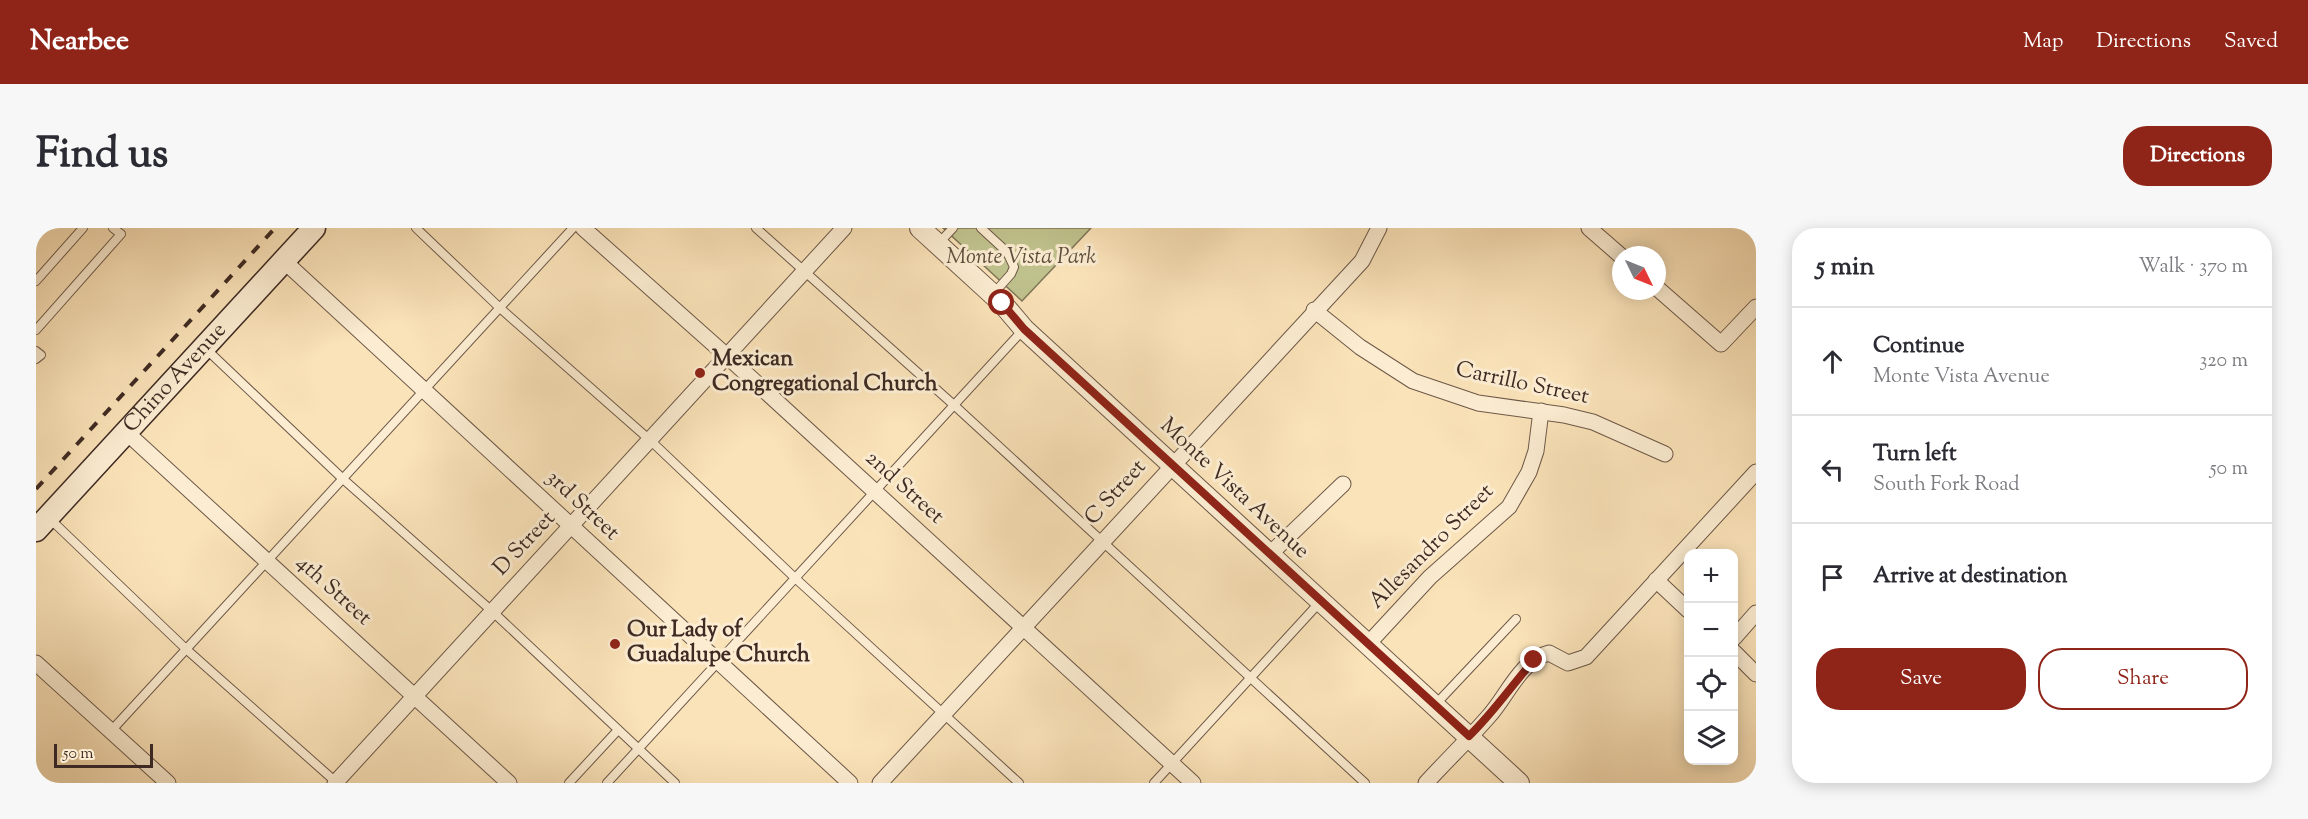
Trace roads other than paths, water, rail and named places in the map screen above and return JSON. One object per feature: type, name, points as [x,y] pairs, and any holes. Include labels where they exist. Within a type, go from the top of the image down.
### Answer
[{"type":"main road","name":"Chino Avenue","points":[[42,523],[314,228]]},
{"type":"street","name":"2nd Street","points":[[582,228],[728,357],[1193,783]]},
{"type":"street","name":"D Street","points":[[336,783],[844,228]]},
{"type":"street","name":"Monte Vista Avenue","points":[[920,228],[993,294],[1024,329],[1519,783]]},
{"type":"street","name":"C Street","points":[[880,783],[1314,310],[1362,261],[1379,228]]},
{"type":"street","points":[[1589,228],[1612,248]]},
{"type":"street","name":"3rd Street","points":[[284,261],[850,783]]},
{"type":"street","points":[[1666,296],[1721,344],[1756,307]]},
{"type":"street","name":"Carrillo Street","points":[[1314,310],[1360,347],[1413,381],[1478,403],[1540,411],[1593,422],[1665,454]]},
{"type":"street","name":"Allesandro Street","points":[[1368,644],[1430,577],[1509,507],[1529,472],[1536,452],[1540,411]]},
{"type":"street","name":"4th Street","points":[[126,432],[509,783]]},
{"type":"street","points":[[1426,783],[1489,716],[1507,690],[1534,660],[1549,653],[1568,663],[1577,662],[1586,657],[1756,472]]},
{"type":"street","points":[[1270,554],[1343,484]]},
{"type":"street","points":[[1656,580],[1684,605]]},
{"type":"street","points":[[1738,633],[1756,613]]},
{"type":"street","points":[[1738,656],[1756,674]]},
{"type":"street","points":[[36,663],[168,783]]},
{"type":"lane","points":[[36,281],[83,228]]},
{"type":"lane","points":[[36,330],[123,231],[113,228]]},
{"type":"lane","points":[[416,228],[500,308],[651,441],[794,578],[1019,783]]},
{"type":"lane","points":[[111,731],[573,228]]},
{"type":"lane","points":[[756,228],[955,406],[1365,783]]},
{"type":"lane","points":[[938,244],[953,228]]},
{"type":"lane","points":[[981,228],[1007,252],[1014,267],[1011,274],[993,294]]},
{"type":"lane","points":[[607,783],[1024,329]]},
{"type":"lane","points":[[205,347],[343,479],[493,612],[675,783]]},
{"type":"lane","points":[[36,351],[40,355],[36,359]]},
{"type":"lane","points":[[42,523],[336,783]]},
{"type":"lane","points":[[1154,783],[1321,601]]},
{"type":"lane","points":[[1435,705],[1516,619]]},
{"type":"lane","points":[[569,783],[618,730]]},
{"type":"railway","points":[[36,489],[275,228]]},
{"type":"place","name":"Mexican Congregational Church","points":[[700,373]]},
{"type":"place","name":"Our Lady of Guadalupe Church","points":[[615,644]]},
{"type":"park label","name":"Monte Vista Park","points":[[1021,258]]}]
